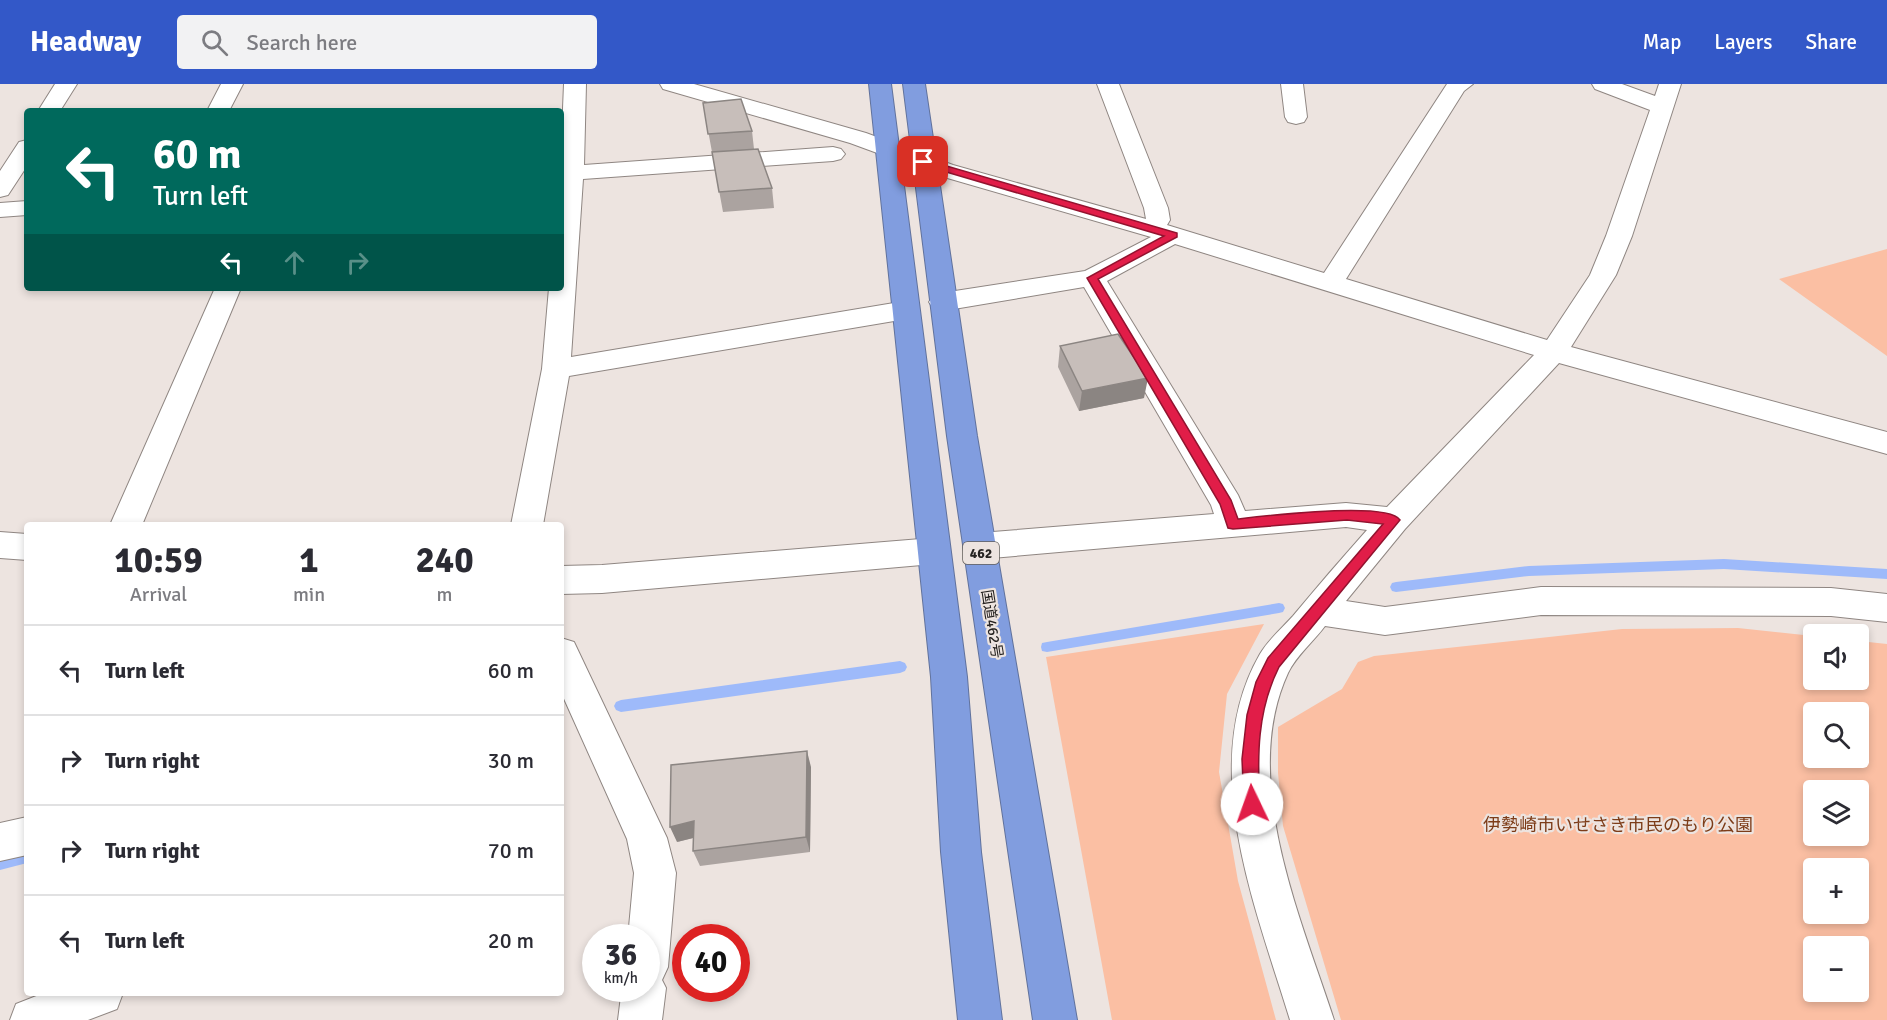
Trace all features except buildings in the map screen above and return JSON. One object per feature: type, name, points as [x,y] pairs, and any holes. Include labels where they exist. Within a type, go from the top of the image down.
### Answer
[{"type":"highway","points":[[880,84],[949,677],[961,852],[980,1020]]},
{"type":"highway","name":"国道462号","points":[[914,84],[942,302],[1055,1020]]},
{"type":"street","points":[[51,108],[66,84]]},
{"type":"street","points":[[220,108],[232,84]]},
{"type":"street","points":[[564,213],[575,84]]},
{"type":"street","points":[[671,84],[889,148],[923,162],[1163,232],[1554,351],[1887,443]]},
{"type":"street","points":[[1108,84],[1163,232]]},
{"type":"street","points":[[1292,84],[1296,117]]},
{"type":"street","points":[[1312,1020],[1262,854],[1252,804],[1250,759],[1254,715],[1262,686],[1274,663],[1394,520],[1554,351],[1603,275],[1667,96],[1604,84]]},
{"type":"street","points":[[1331,284],[1453,85]]},
{"type":"street","points":[[0,190],[24,152]]},
{"type":"street","points":[[566,174],[833,154]]},
{"type":"street","points":[[0,210],[24,208]]},
{"type":"street","points":[[942,302],[1092,278],[1163,232]]},
{"type":"street","points":[[1092,278],[1227,504],[1233,524]]},
{"type":"street","points":[[127,522],[227,291]]},
{"type":"street","points":[[528,522],[556,369],[560,291]]},
{"type":"street","points":[[556,369],[906,310]]},
{"type":"street","points":[[980,546],[1347,514],[1394,520]]},
{"type":"street","points":[[0,545],[24,547]]},
{"type":"street","points":[[564,580],[602,579],[933,551]]},
{"type":"street","points":[[1317,611],[1385,621],[1541,601],[1758,600],[1831,602],[1887,608]]},
{"type":"street","points":[[564,659],[647,838],[655,873],[650,924]]},
{"type":"street","points":[[0,842],[24,837]]},
{"type":"street","points":[[32,1020],[93,996]]},
{"type":"street","points":[[640,1020],[642,1002]]},
{"type":"green space","points":[[1887,249],[1887,356],[1779,279]]},
{"type":"green space","points":[[1264,624],[1227,694],[1219,772],[1238,881],[1276,1020],[1112,1020],[1046,657]]},
{"type":"green space","name":"伊勢崎市いせさき市民のもり公園","points":[[1738,628],[1803,635],[1803,690],[1869,690],[1869,642],[1887,644],[1887,1020],[1341,1020],[1283,826],[1278,773],[1278,727],[1342,689],[1358,662],[1374,656],[1622,629]]},
{"type":"waterway","points":[[1396,587],[1529,571],[1724,564],[1887,574]]},
{"type":"waterway","points":[[1047,647],[1279,608]]},
{"type":"waterway","points":[[621,706],[900,667]]},
{"type":"waterway","points":[[0,863],[24,857]]},
{"type":"route","points":[[923,162],[1173,235],[1092,278],[1227,504],[1233,524],[1347,514],[1394,520],[1274,663],[1262,686],[1254,715],[1250,759],[1252,804]]}]
